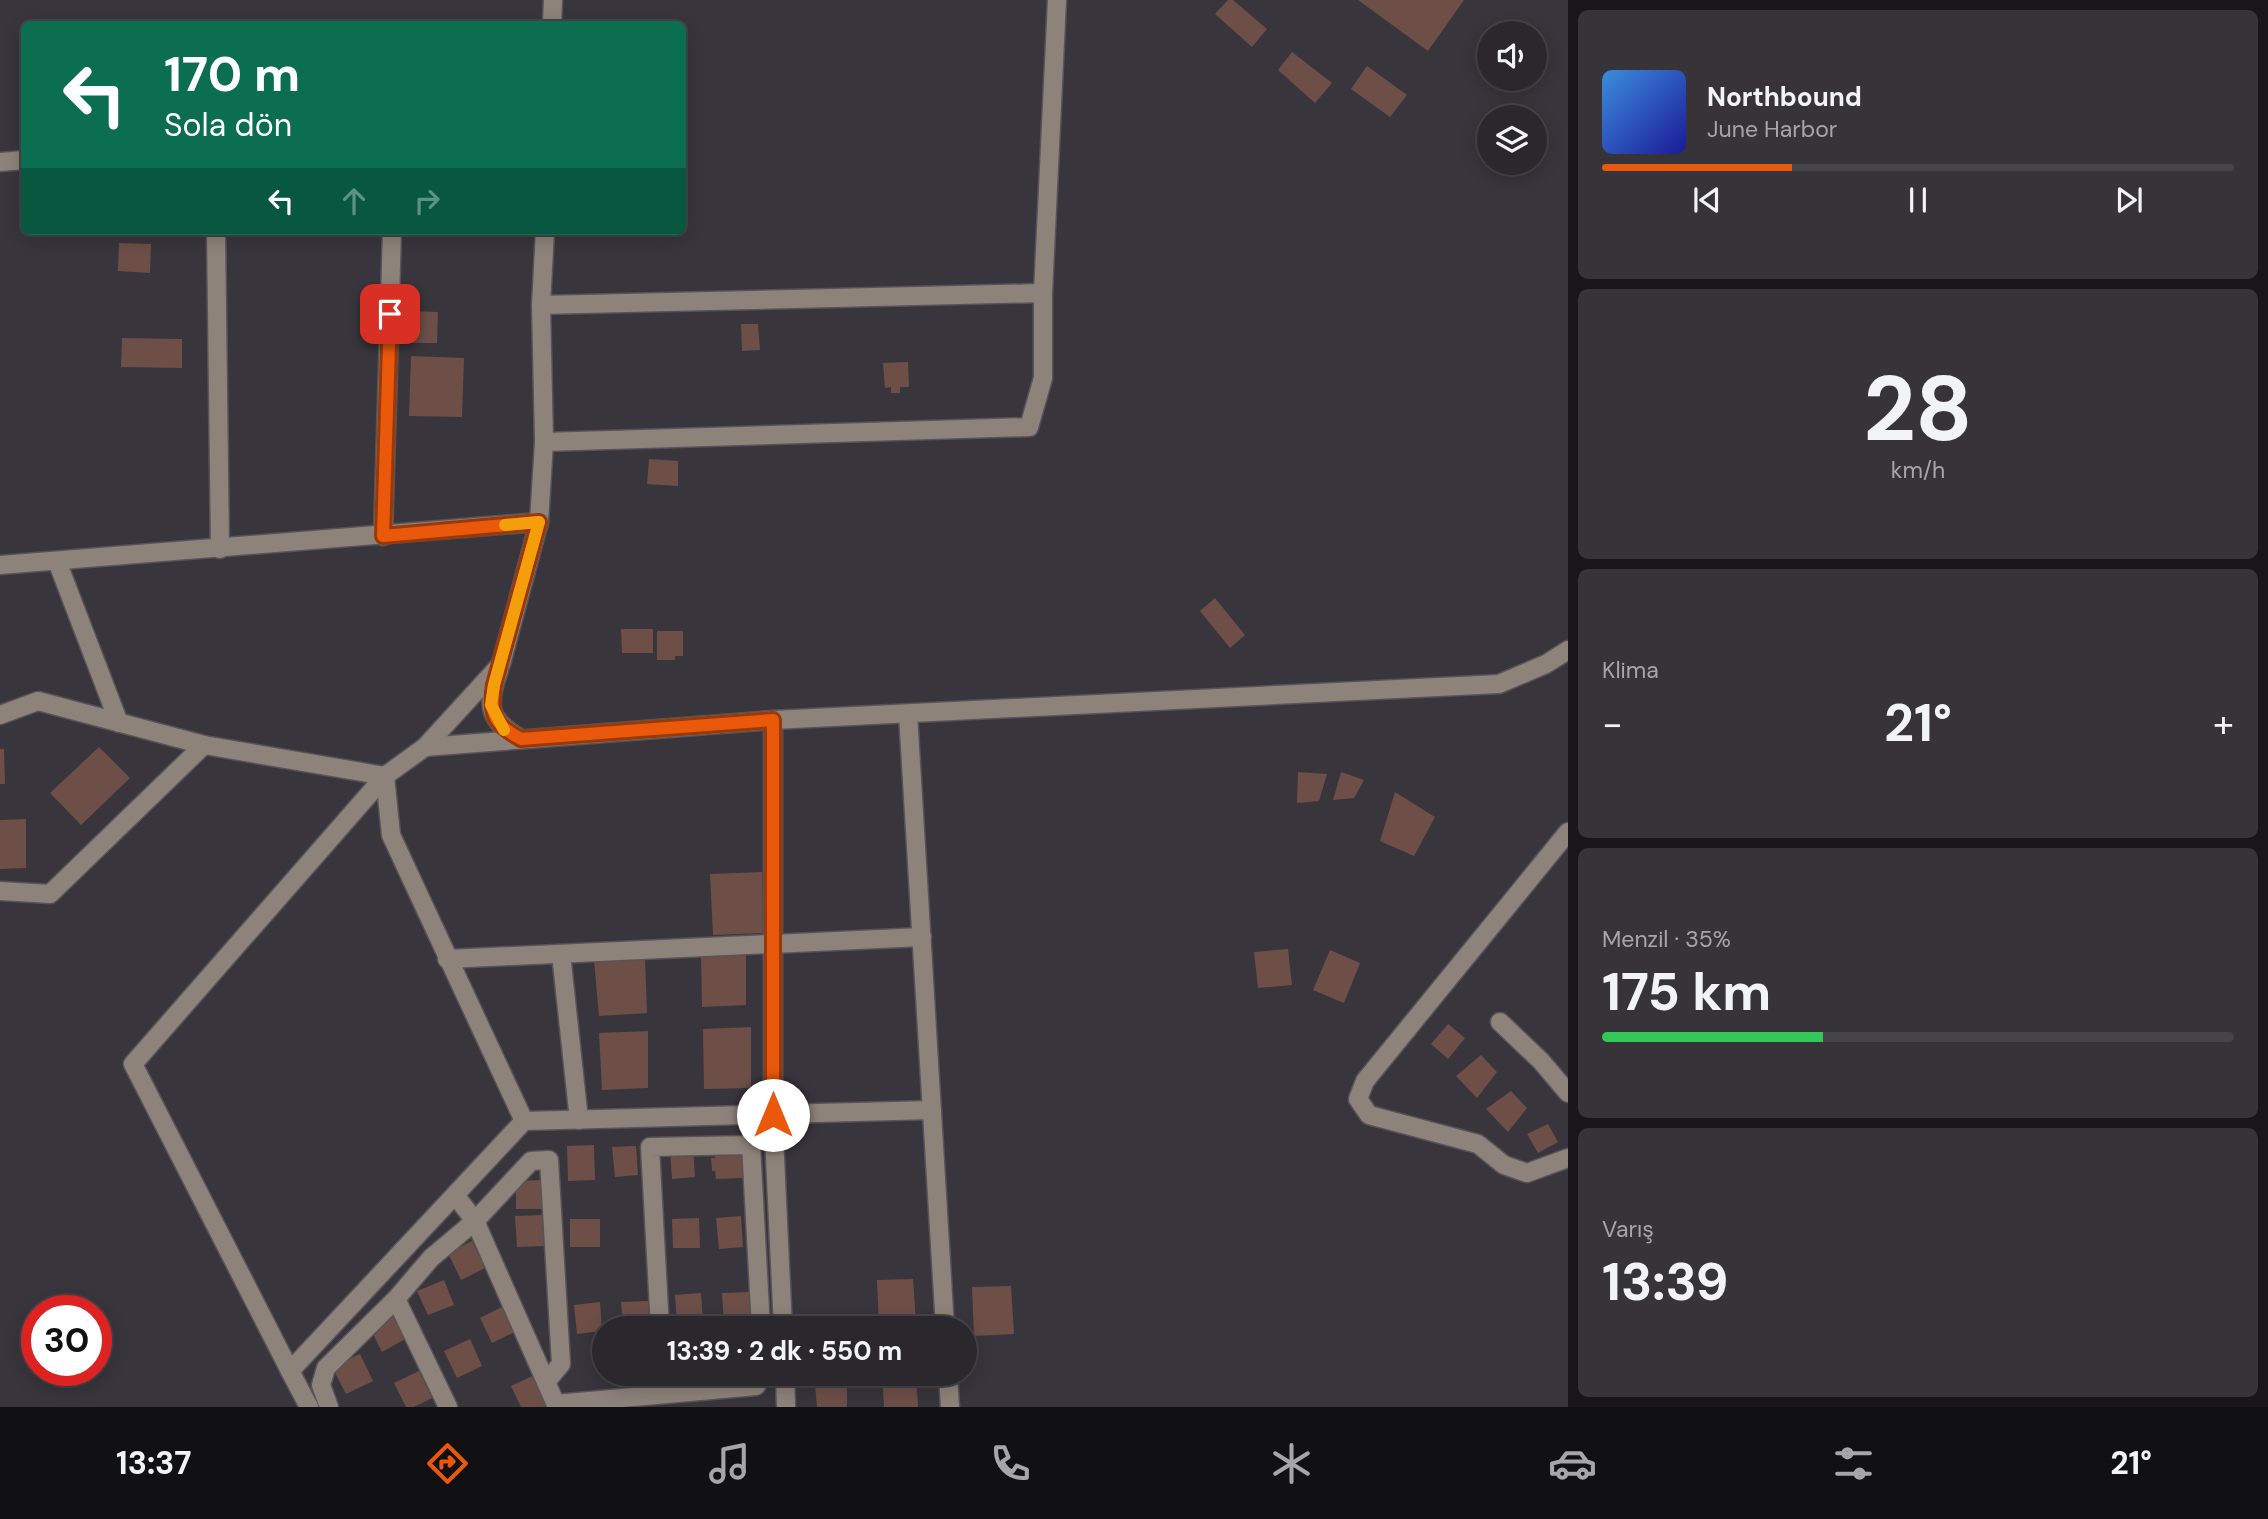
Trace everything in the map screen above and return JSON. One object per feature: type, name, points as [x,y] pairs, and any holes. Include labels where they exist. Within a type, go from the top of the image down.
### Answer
[{"type":"street","points":[[552,21],[553,0]]},
{"type":"street","points":[[544,442],[1029,427],[1043,378],[1043,293],[1057,0]]},
{"type":"street","points":[[0,162],[21,160]]},
{"type":"street","points":[[216,235],[220,549]]},
{"type":"street","points":[[383,536],[392,235]]},
{"type":"street","points":[[521,739],[500,728],[491,705],[539,522],[544,442],[541,305],[545,235]]},
{"type":"street","points":[[541,305],[1043,293]]},
{"type":"street","points":[[0,565],[539,522]]},
{"type":"street","points":[[57,561],[119,723]]},
{"type":"street","points":[[425,747],[773,720],[1499,684],[1546,664],[1568,650]]},
{"type":"street","points":[[309,1407],[134,1064],[385,776],[425,747],[501,664]]},
{"type":"street","points":[[0,715],[38,701],[204,745],[385,776]]},
{"type":"street","points":[[908,714],[944,1316]]},
{"type":"street","points":[[773,720],[773,1115],[781,1316]]},
{"type":"street","points":[[0,891],[50,894],[204,745]]},
{"type":"street","points":[[385,776],[391,835],[524,1121]]},
{"type":"street","points":[[1568,832],[1365,1081],[1358,1099],[1369,1115],[1478,1144],[1504,1165],[1527,1173],[1568,1158]]},
{"type":"street","points":[[447,959],[922,937]]},
{"type":"street","points":[[561,954],[579,1120]]},
{"type":"street","points":[[1500,1022],[1541,1061],[1568,1093]]},
{"type":"street","points":[[290,1371],[524,1121],[932,1110]]},
{"type":"street","points":[[659,1316],[650,1147],[751,1145],[760,1316]]},
{"type":"street","points":[[329,1407],[321,1385],[326,1368],[396,1299],[431,1258],[475,1221],[531,1161],[549,1160],[561,1364],[546,1382]]},
{"type":"street","points":[[455,1195],[475,1221],[556,1405],[756,1386]]},
{"type":"street","points":[[396,1299],[449,1407]]},
{"type":"street","points":[[663,1386],[663,1394]]},
{"type":"street","points":[[785,1386],[786,1407]]},
{"type":"street","points":[[949,1386],[950,1407]]},
{"type":"building","points":[[1228,0],[1233,0],[1267,29],[1252,47],[1215,14]]},
{"type":"building","points":[[1358,0],[1464,0],[1428,51]]},
{"type":"building","points":[[1292,52],[1332,83],[1315,103],[1278,70]]},
{"type":"building","points":[[1367,66],[1407,95],[1390,117],[1351,89]]},
{"type":"building","points":[[119,243],[151,244],[150,273],[118,271]]},
{"type":"building","points":[[410,311],[438,312],[437,343],[410,343]]},
{"type":"building","points":[[741,324],[758,324],[760,350],[742,351]]},
{"type":"building","points":[[122,338],[182,339],[182,368],[121,367]]},
{"type":"building","points":[[411,356],[464,358],[462,417],[409,416]]},
{"type":"building","points":[[908,362],[909,387],[900,387],[900,393],[891,393],[891,387],[885,388],[883,363]]},
{"type":"building","points":[[649,459],[678,461],[678,486],[647,484]]},
{"type":"building","points":[[1215,598],[1245,635],[1230,648],[1200,611]]},
{"type":"building","points":[[621,629],[653,629],[653,653],[622,653]]},
{"type":"building","points":[[657,631],[683,631],[683,656],[675,656],[675,660],[657,660]]},
{"type":"building","points":[[99,747],[130,778],[81,825],[50,793]]},
{"type":"building","points":[[0,749],[4,749],[5,784],[0,784]]},
{"type":"building","points":[[1298,772],[1327,774],[1319,801],[1297,803]]},
{"type":"building","points":[[1341,772],[1364,780],[1354,798],[1333,800]]},
{"type":"building","points":[[1395,792],[1435,817],[1414,856],[1380,841]]},
{"type":"building","points":[[26,819],[26,868],[0,869],[0,820]]},
{"type":"building","points":[[762,872],[763,933],[713,935],[710,874]]},
{"type":"building","points":[[1288,949],[1292,985],[1258,988],[1254,952]]},
{"type":"building","points":[[1330,950],[1360,963],[1344,1003],[1313,990]]},
{"type":"building","points":[[746,952],[746,1005],[702,1007],[701,953]]},
{"type":"building","points":[[645,958],[647,1013],[599,1016],[594,960]]},
{"type":"building","points":[[1448,1024],[1465,1038],[1448,1059],[1431,1044]]},
{"type":"building","points":[[751,1027],[751,1088],[704,1089],[703,1029]]},
{"type":"building","points":[[648,1031],[648,1088],[602,1090],[599,1033]]},
{"type":"building","points":[[1481,1055],[1497,1072],[1477,1098],[1456,1076]]},
{"type":"building","points":[[1511,1091],[1527,1108],[1508,1132],[1486,1109]]},
{"type":"building","points":[[1548,1124],[1558,1142],[1538,1153],[1527,1134]]},
{"type":"building","points":[[594,1145],[595,1180],[568,1181],[567,1146]]},
{"type":"building","points":[[636,1146],[638,1175],[615,1177],[612,1147]]},
{"type":"building","points":[[693,1147],[695,1177],[672,1179],[670,1149]]},
{"type":"building","points":[[733,1152],[733,1155],[742,1154],[743,1178],[716,1179],[711,1158],[715,1158],[715,1153]]},
{"type":"building","points":[[542,1180],[543,1209],[516,1209],[516,1181]]},
{"type":"building","points":[[542,1215],[544,1246],[517,1247],[515,1216]]},
{"type":"building","points":[[741,1216],[743,1247],[719,1249],[716,1218]]},
{"type":"building","points":[[699,1218],[700,1248],[673,1248],[672,1219]]},
{"type":"building","points":[[570,1219],[600,1219],[600,1247],[570,1247]]},
{"type":"building","points":[[472,1241],[485,1268],[461,1280],[448,1253]]},
{"type":"building","points":[[913,1279],[916,1316],[879,1316],[877,1280]]},
{"type":"building","points":[[444,1280],[454,1305],[428,1315],[417,1291]]},
{"type":"building","points":[[1011,1286],[1014,1334],[977,1336],[972,1287]]},
{"type":"building","points":[[749,1292],[750,1316],[723,1316],[722,1293]]},
{"type":"building","points":[[701,1293],[703,1316],[676,1316],[675,1295]]},
{"type":"building","points":[[648,1301],[649,1316],[622,1316],[621,1302]]},
{"type":"building","points":[[600,1302],[601,1316],[592,1316],[592,1332],[577,1334],[574,1305]]},
{"type":"building","points":[[506,1305],[519,1330],[492,1343],[480,1318]]},
{"type":"building","points":[[393,1313],[407,1338],[382,1352],[369,1326]]},
{"type":"building","points":[[470,1339],[482,1366],[457,1378],[444,1351]]},
{"type":"building","points":[[360,1354],[373,1381],[346,1394],[332,1367]]},
{"type":"building","points":[[419,1371],[432,1398],[414,1407],[406,1407],[394,1383]]},
{"type":"building","points":[[539,1373],[551,1407],[521,1407],[511,1386]]},
{"type":"building","points":[[815,1386],[847,1386],[847,1407],[817,1407]]},
{"type":"building","points":[[883,1386],[917,1386],[918,1407],[884,1407]]},
{"type":"slow traffic","points":[[504,730],[500,728],[491,705],[494,685],[539,522],[505,525]]},
{"type":"route","points":[[390,314],[383,536],[539,522],[494,685],[491,705],[500,728],[521,739],[773,720],[773,1115]]}]
